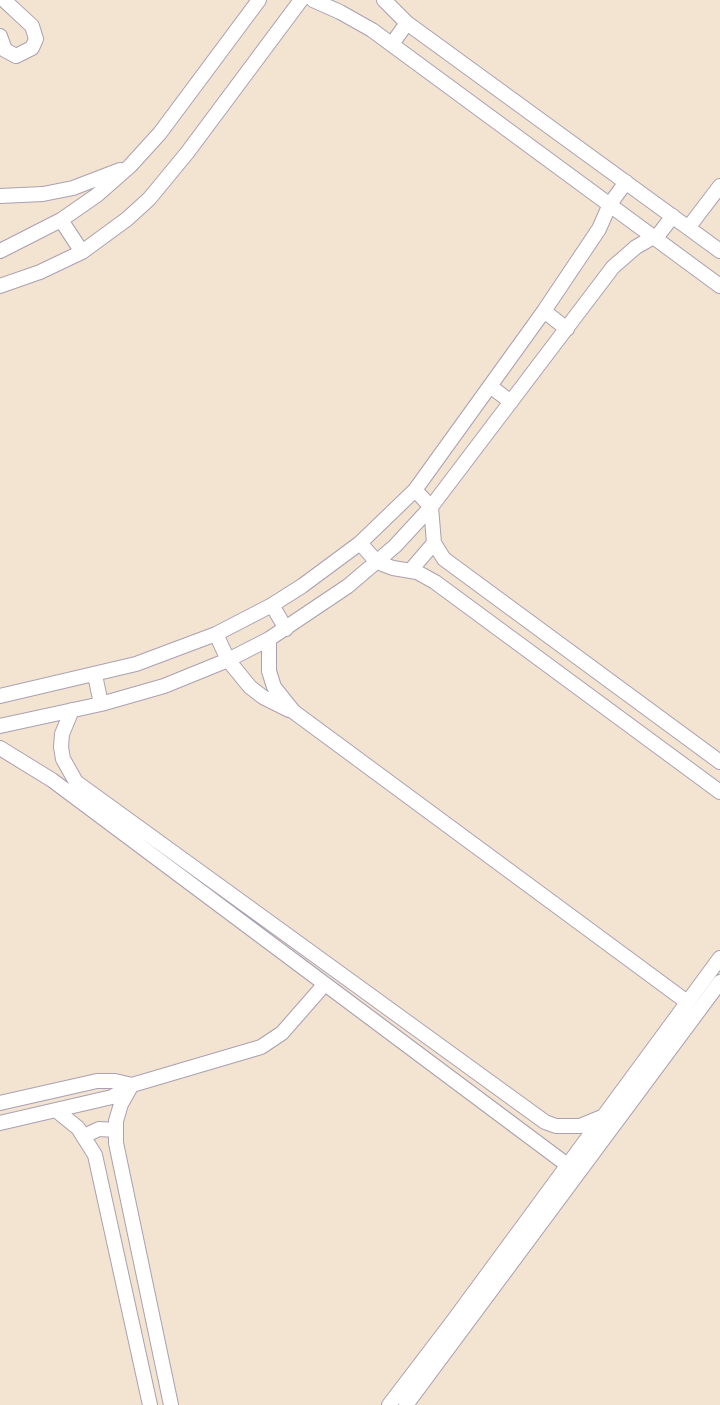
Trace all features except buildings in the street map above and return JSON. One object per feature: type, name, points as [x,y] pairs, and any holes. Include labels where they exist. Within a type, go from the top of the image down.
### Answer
[{"type":"street","points":[[0,36],[5,50],[16,56],[29,51],[36,39],[32,26],[4,0]]},
{"type":"street","points":[[0,251],[61,220],[97,195],[130,166],[160,133],[259,0]]},
{"type":"street","points":[[0,286],[40,272],[82,252],[127,219],[169,177],[302,0]]},
{"type":"street","points":[[312,0],[340,12],[392,44],[720,286]]},
{"type":"street","points":[[340,12],[348,0]]},
{"type":"street","points":[[384,0],[407,23],[720,251]]},
{"type":"street","points":[[392,44],[407,23]]},
{"type":"street","points":[[0,196],[44,194],[73,188],[130,166]]},
{"type":"street","points":[[0,696],[136,664],[216,634],[272,605],[325,570],[360,543],[415,490],[544,311],[599,229],[610,204],[626,182]]},
{"type":"street","points":[[688,228],[720,186]]},
{"type":"street","points":[[0,726],[101,704],[164,686],[228,660],[268,639],[286,629],[348,586],[412,529],[431,507],[613,267],[632,250],[655,238],[673,216]]},
{"type":"street","points":[[61,220],[82,252]]},
{"type":"street","points":[[544,311],[567,329]]},
{"type":"street","points":[[490,386],[512,402]]},
{"type":"street","points":[[415,490],[431,507],[434,543],[444,559],[720,762]]},
{"type":"street","points":[[360,543],[377,562],[429,578],[720,792]]},
{"type":"street","points":[[410,571],[434,543]]},
{"type":"street","points":[[463,603],[478,584]]},
{"type":"street","points":[[272,605],[286,629]]},
{"type":"street","points":[[216,634],[228,660],[238,674],[256,692],[278,706],[294,712]]},
{"type":"street","points":[[268,639],[267,655],[272,679],[283,700],[294,712],[687,1002]]},
{"type":"street","points":[[545,663],[560,644]]},
{"type":"street","points":[[95,675],[101,704]]},
{"type":"street","points":[[72,710],[62,734],[64,760],[76,782],[545,1122],[562,1126],[580,1126],[602,1117]]},
{"type":"street","points":[[0,748],[36,769],[88,807],[572,1169]]},
{"type":"street","points":[[88,807],[96,796]]},
{"type":"street","points":[[258,935],[268,922]]},
{"type":"street","points":[[572,1169],[602,1117],[720,958]]},
{"type":"street","points":[[406,1405],[458,1325],[572,1169],[720,982]]},
{"type":"street","points":[[0,1123],[112,1097],[132,1085],[261,1047],[282,1033],[324,985]]},
{"type":"street","points":[[0,1103],[97,1081],[115,1081],[132,1085]]},
{"type":"street","points":[[132,1085],[121,1104],[116,1130],[116,1143],[171,1405]]},
{"type":"street","points":[[57,1111],[84,1136],[95,1155],[150,1405]]},
{"type":"street","points":[[84,1136],[99,1128],[116,1130]]},
{"type":"street","points":[[123,1278],[144,1274]]},
{"type":"street","points":[[389,1405],[458,1325]]},
{"type":"street","points":[[141,1361],[161,1356]]},
{"type":"shaded area","points":[[0,0],[720,0],[720,1405],[0,1405]]}]
